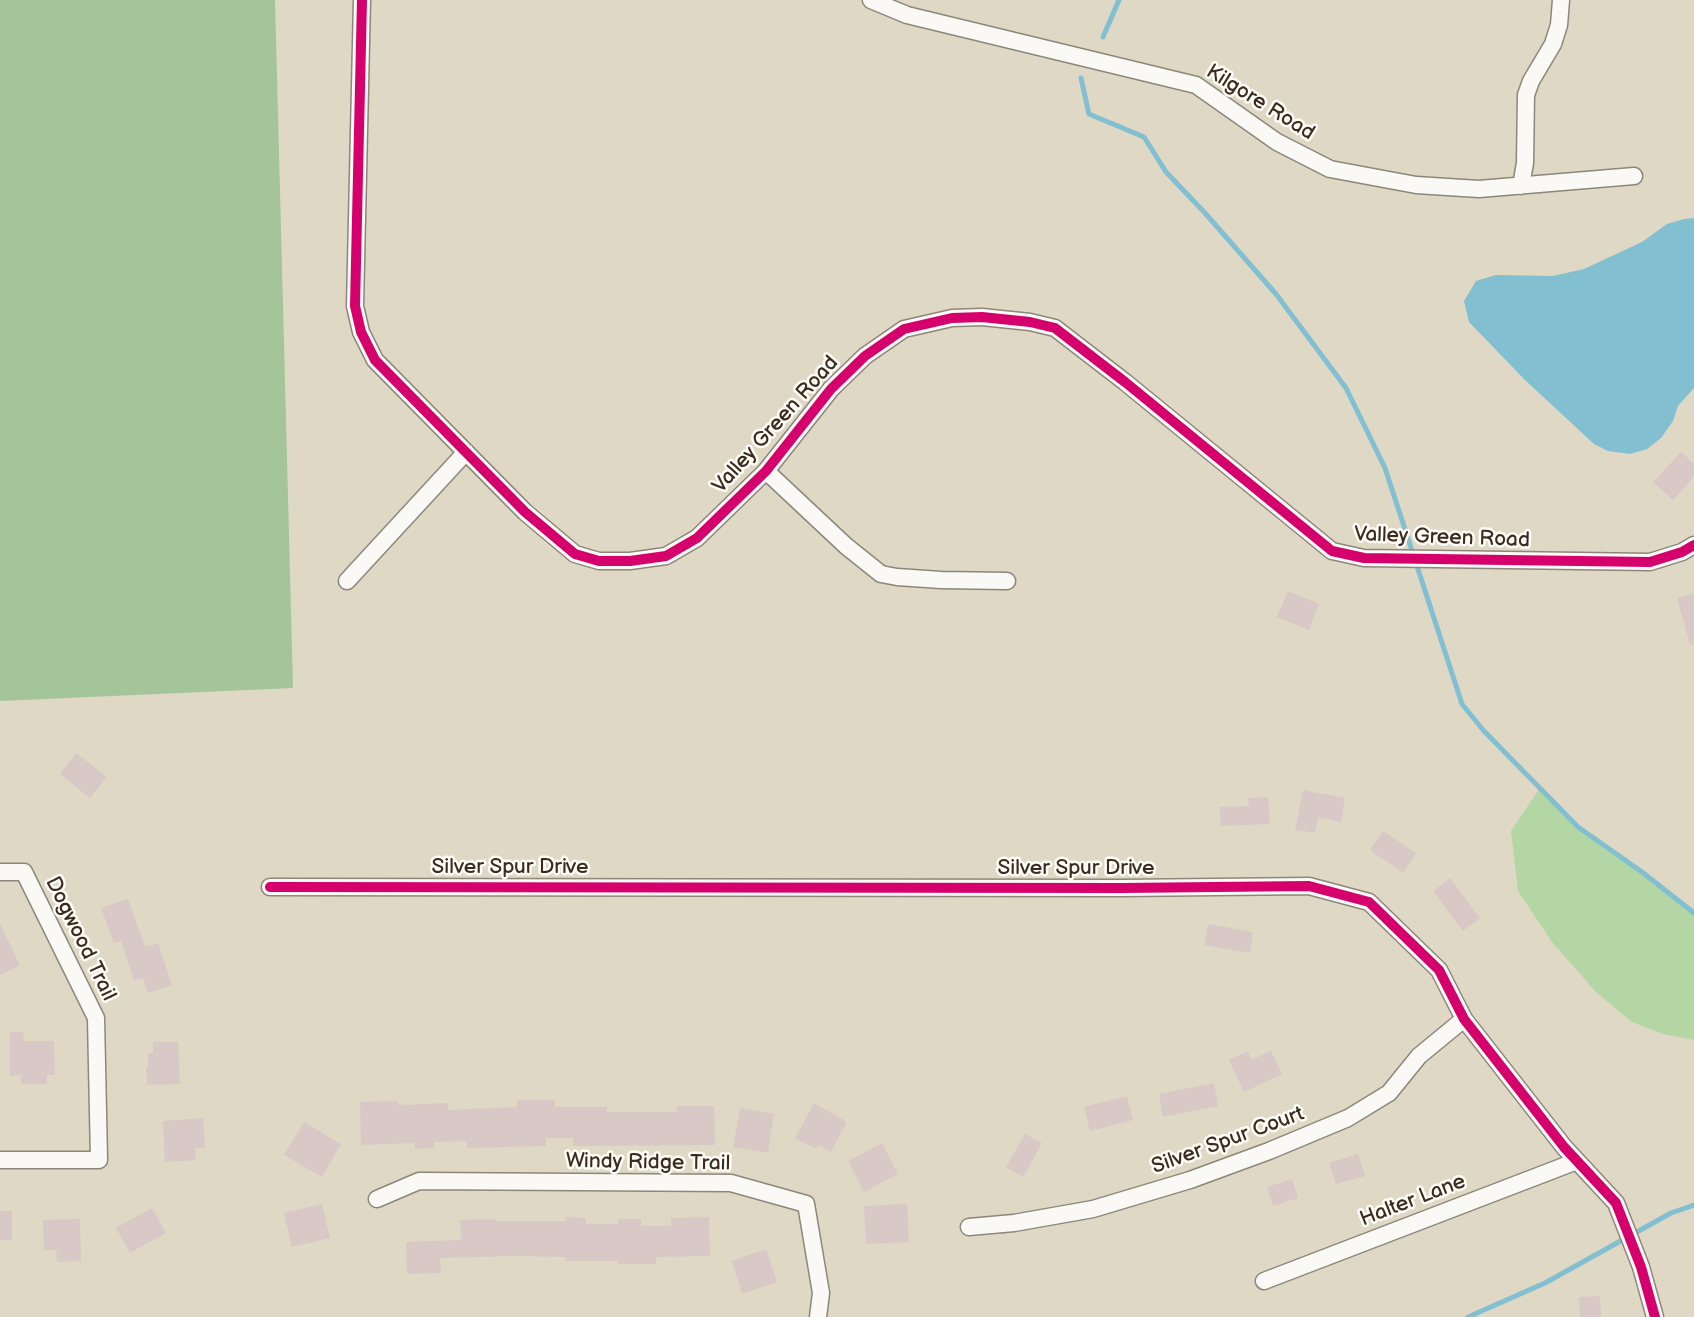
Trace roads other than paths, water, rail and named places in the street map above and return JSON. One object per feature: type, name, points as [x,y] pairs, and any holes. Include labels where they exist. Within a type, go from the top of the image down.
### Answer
[{"type":"street","name":"Valley Green Road","points":[[362,0],[355,306],[361,332],[375,360],[525,512],[575,554],[599,561],[630,561],[666,556],[696,538],[766,471],[831,389],[865,356],[904,329],[952,318],[982,317],[1030,322],[1055,328],[1332,551],[1364,558],[1650,562],[1682,552],[1694,545]]},
{"type":"street","name":"Kilgore Road","points":[[871,0],[907,15],[1195,85],[1278,142],[1330,169],[1416,185],[1479,189],[1634,176]]},
{"type":"street","points":[[1521,186],[1525,163],[1526,95],[1531,81],[1553,44],[1559,25],[1561,0]]},
{"type":"street","points":[[347,581],[466,452]]},
{"type":"street","points":[[766,471],[846,546],[881,574],[941,580],[1007,581]]},
{"type":"street","name":"Dogwood Trail","points":[[0,872],[24,872],[96,1018],[99,1160],[0,1160]]},
{"type":"street","name":"Silver Spur Drive","points":[[270,887],[1309,886],[1368,902],[1439,970],[1464,1019],[1564,1147],[1616,1203],[1641,1267],[1655,1317]]},
{"type":"street","name":"Silver Spur Court","points":[[969,1227],[1014,1223],[1093,1209],[1190,1180],[1348,1118],[1389,1093],[1419,1056],[1464,1019]]},
{"type":"street","name":"Halter Lane","points":[[1264,1281],[1577,1161]]},
{"type":"street","name":"Windy Ridge Trail","points":[[377,1199],[419,1181],[731,1183],[806,1204],[821,1293],[818,1317]]},
{"type":"water","points":[[1694,218],[1694,388],[1678,406],[1673,421],[1661,438],[1647,449],[1630,454],[1608,451],[1594,444],[1525,380],[1469,322],[1464,301],[1476,281],[1496,275],[1553,276],[1584,269],[1642,242],[1667,224]]},
{"type":"waterway","points":[[1103,37],[1119,0]]},
{"type":"waterway","points":[[1081,78],[1089,114],[1144,137],[1166,172],[1276,294],[1346,388],[1385,468],[1462,704],[1484,731],[1578,827],[1694,913]]},
{"type":"waterway","points":[[1468,1317],[1545,1283],[1671,1213],[1694,1205]]}]
